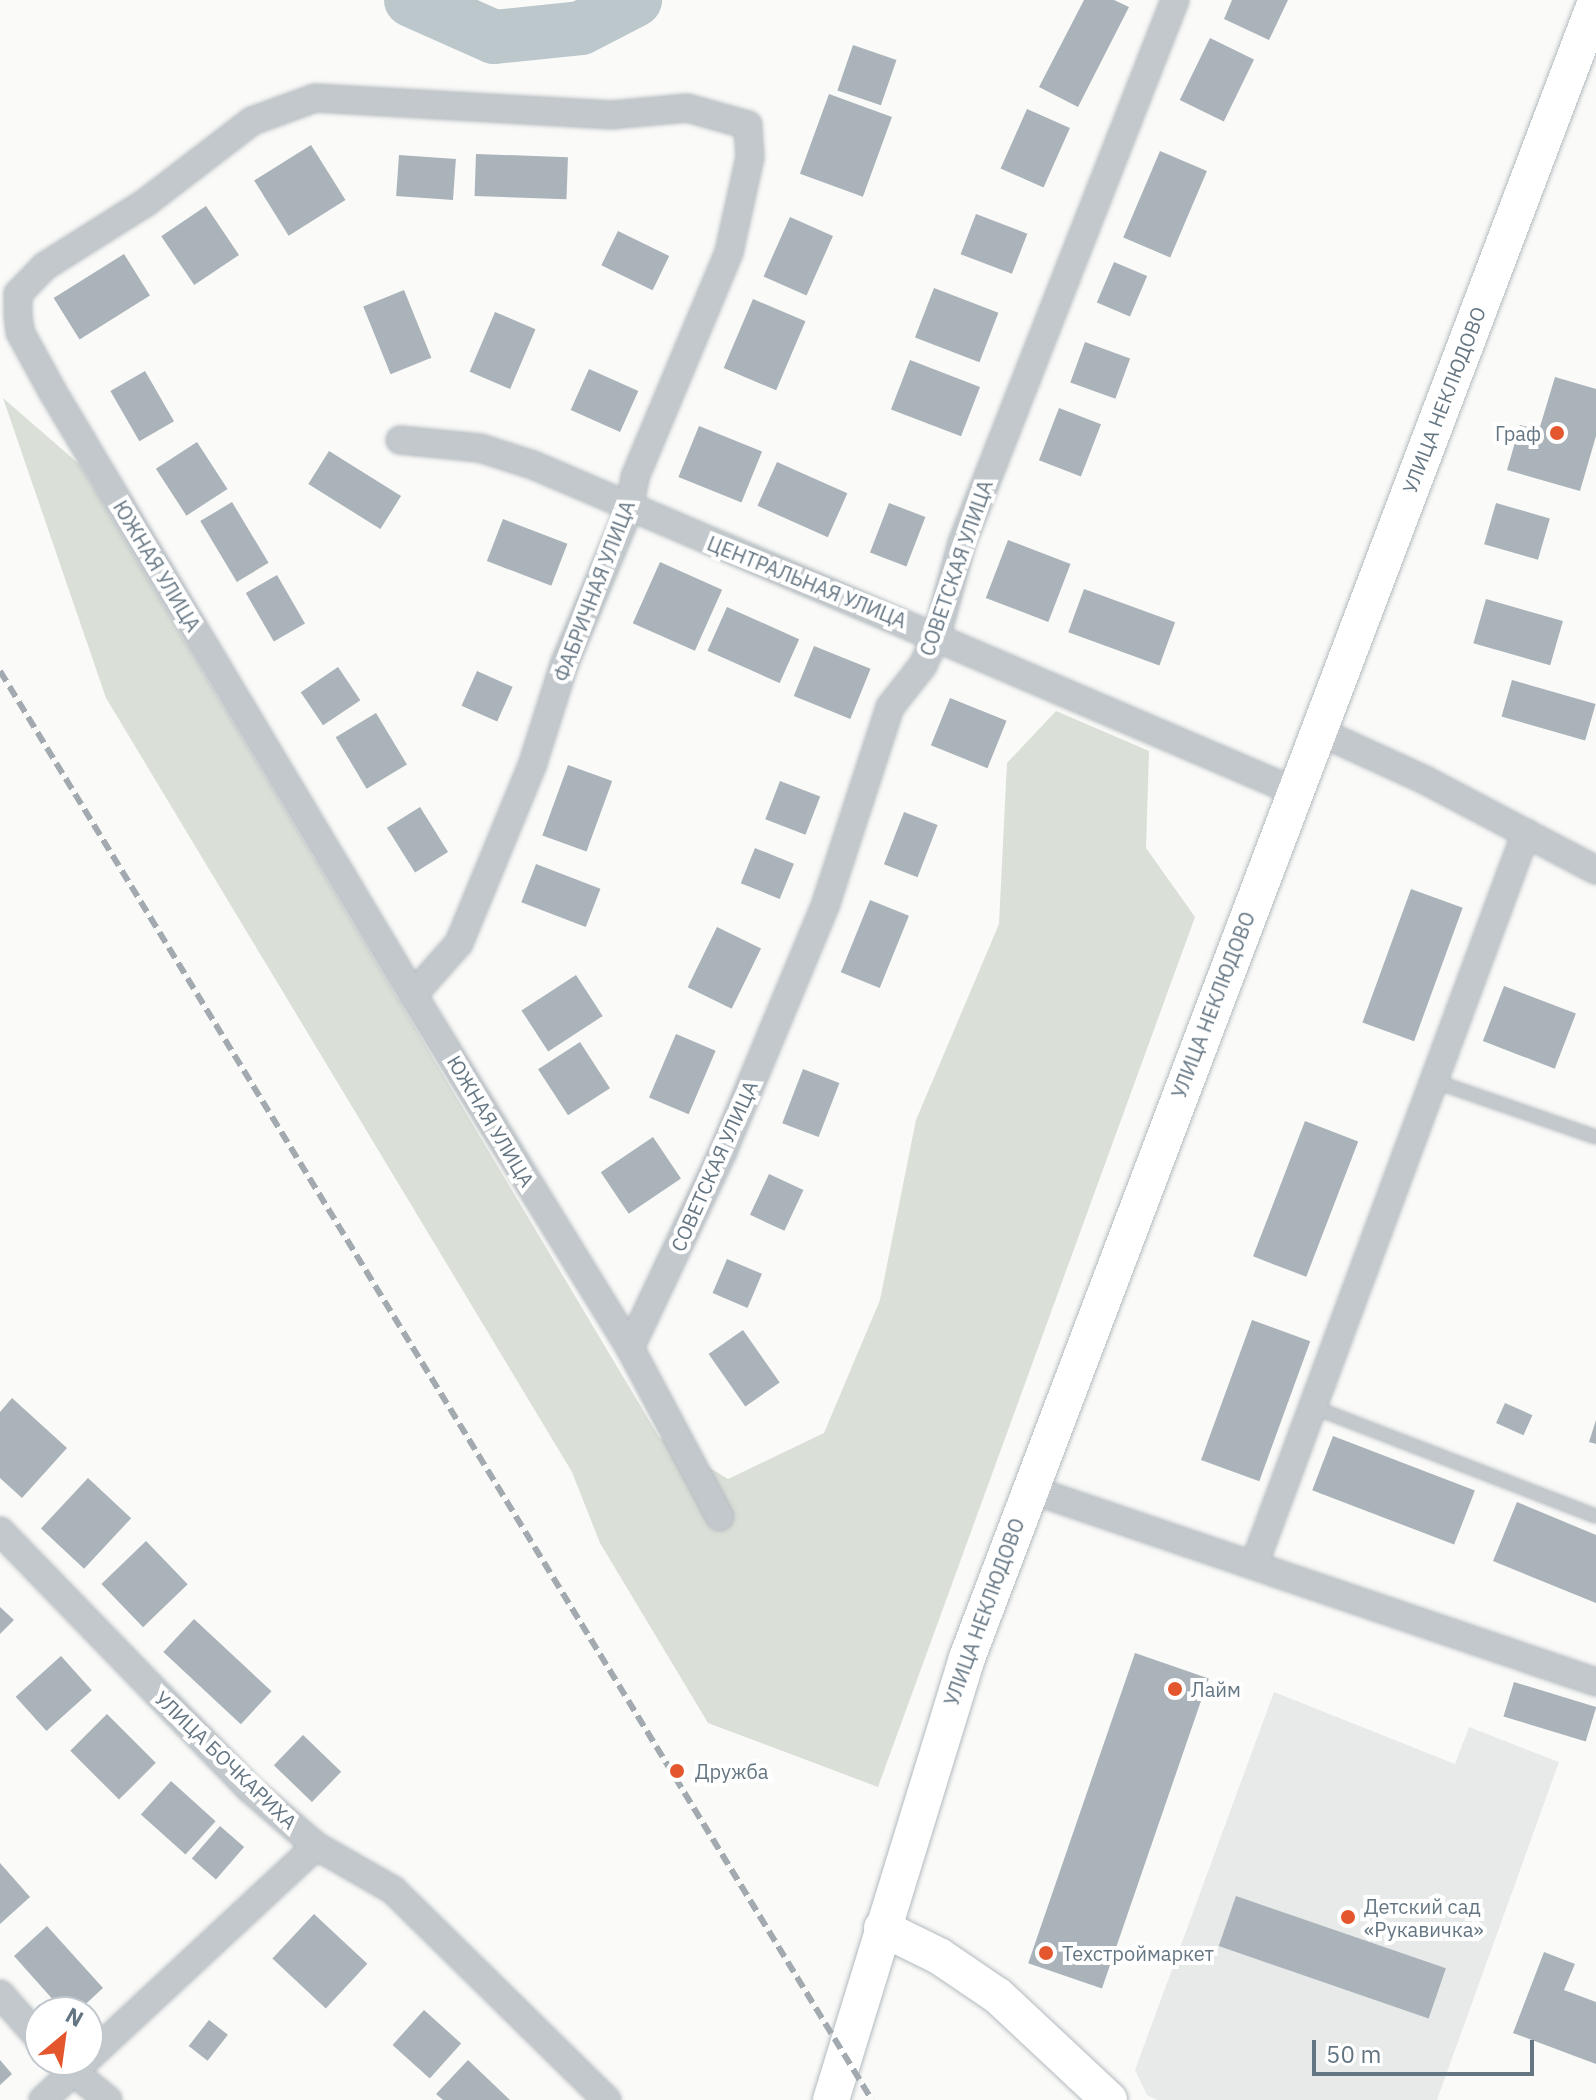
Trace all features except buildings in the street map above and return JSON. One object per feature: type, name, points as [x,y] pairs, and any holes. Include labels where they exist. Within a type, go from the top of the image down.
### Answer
[{"type":"main road","name":"УЛИЦА НЕКЛЮДОВО","points":[[831,2100],[936,1747],[1029,1489],[1596,1]]},
{"type":"main road","points":[[882,1928],[939,1956],[998,1996],[1109,2100]]},
{"type":"street","name":"СОВЕТСКАЯ УЛИЦА","points":[[630,1348],[723,1151],[826,903],[890,707],[923,665],[937,634],[968,528],[1175,0]]},
{"type":"street","name":"ЮЖНАЯ УЛИЦА","points":[[720,1517],[630,1348],[413,995],[54,394],[20,332],[18,294],[45,266],[145,203],[223,140],[252,121],[315,98],[612,115],[687,108],[748,125]]},
{"type":"street","name":"ФАБРИЧНАЯ УЛИЦА","points":[[413,995],[459,943],[629,509],[635,477],[729,252],[750,157],[748,125]]},
{"type":"street","name":"ЦЕНТРАЛЬНАЯ УЛИЦА","points":[[400,440],[480,448],[533,465],[629,509],[937,634],[1294,791]]},
{"type":"street","points":[[1318,731],[1596,870]]},
{"type":"street","points":[[1254,1565],[1526,833]]},
{"type":"street","points":[[1029,1489],[1596,1682]]},
{"type":"street","name":"УЛИЦА БОЧКАРИХА","points":[[0,1531],[250,1789],[316,1846],[393,1890],[607,2100]]},
{"type":"street","points":[[104,2034],[316,1846]]},
{"type":"street","points":[[0,1994],[24,2021]]},
{"type":"street","points":[[43,2100],[60,2076]]},
{"type":"street","points":[[76,2076],[108,2100]]},
{"type":"lane","points":[[1434,1081],[1596,1137]]},
{"type":"lane","points":[[1313,1407],[1596,1516]]},
{"type":"shaded area","points":[[3,398],[79,464],[659,1437],[728,1479],[824,1433],[880,1300],[916,1120],[999,924],[1007,763],[1056,711],[1149,751],[1146,848],[1195,917],[878,1787],[708,1723],[600,1543],[572,1472],[106,698]]},
{"type":"shaded area","name":"Детский сад «Рукавичка»","points":[[1274,1692],[1455,1764],[1469,1727],[1559,1762],[1437,2100],[1157,2100],[1147,2095],[1135,2070]]},
{"type":"waterway","points":[[411,0],[494,37],[581,28],[635,0]]},
{"type":"railway","points":[[0,671],[872,2100]]},
{"type":"place","name":"Граф","points":[[1557,433]]},
{"type":"place","name":"Лайм","points":[[1175,1689]]},
{"type":"place","name":"Дружба","points":[[677,1771]]},
{"type":"place","name":"Детский сад «Рукавичка»","points":[[1348,1917]]},
{"type":"place","name":"Техстроймаркет","points":[[1046,1953]]}]
